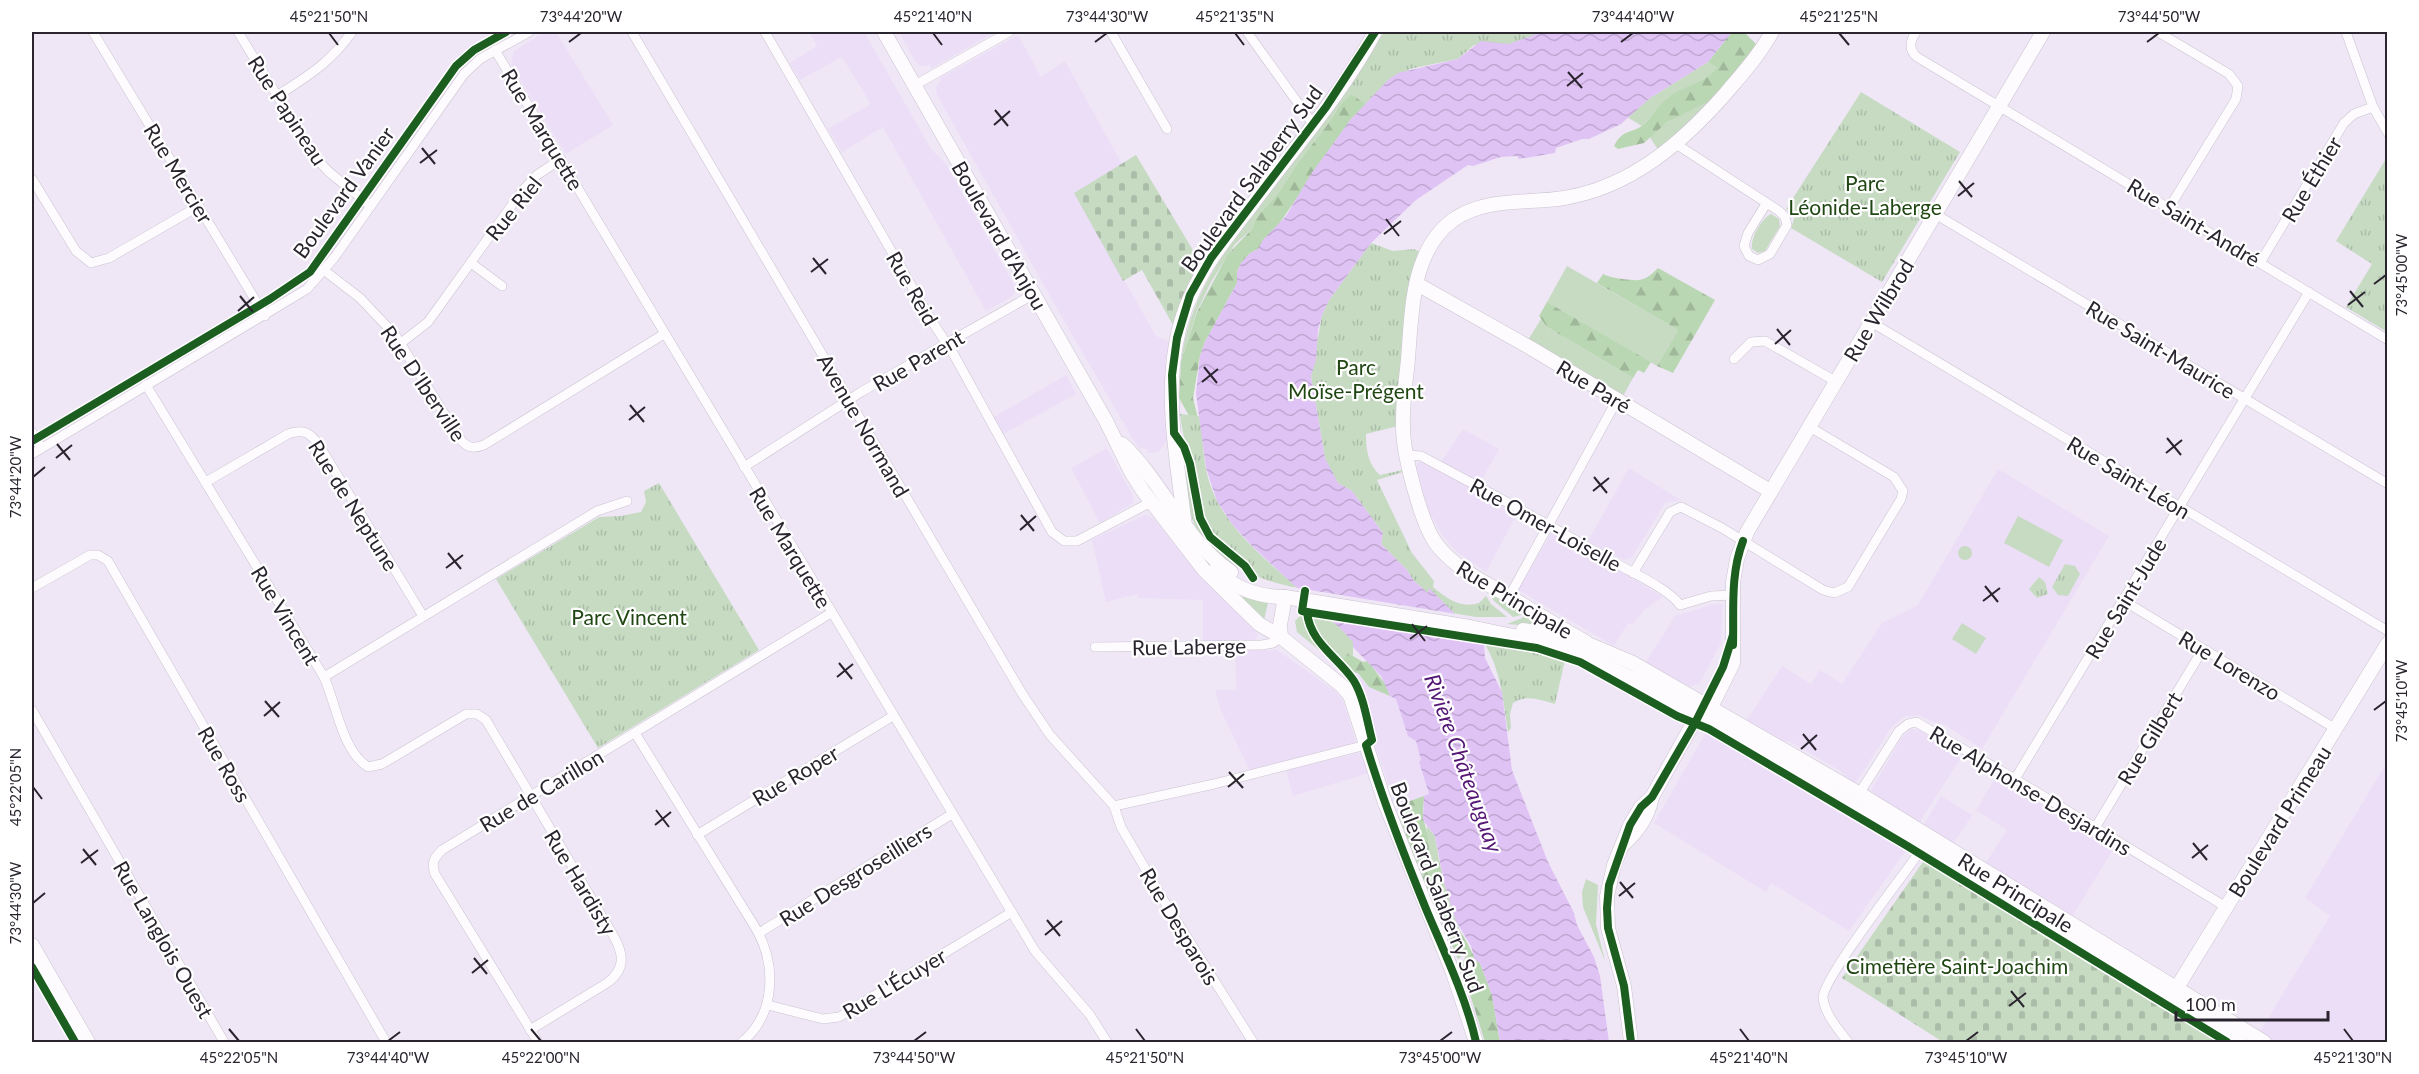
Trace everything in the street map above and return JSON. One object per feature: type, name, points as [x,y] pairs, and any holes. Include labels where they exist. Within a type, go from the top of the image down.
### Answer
[{"type":"street","name":"Rue Mercier","points":[[93,32],[265,316]]},
{"type":"street","name":"Rue Papineau","points":[[238,32],[322,165],[371,206]]},
{"type":"street","points":[[277,96],[325,64],[336,54],[352,32]]},
{"type":"street","name":"Boulevard Vanier","points":[[32,454],[301,293],[324,272],[464,74],[476,62],[529,32]]},
{"type":"street","name":"Avenue Normand","points":[[632,32],[1037,719],[1114,807]]},
{"type":"street","name":"Rue Reid","points":[[765,32],[1056,536],[1064,541],[1081,540],[1156,498]]},
{"type":"street","name":"Boulevard d'Anjou","points":[[884,32],[1116,438],[1131,472],[1156,498]]},
{"type":"street","points":[[915,85],[1009,32]]},
{"type":"street","points":[[1111,32],[1167,129]]},
{"type":"street","points":[[1248,32],[1313,124]]},
{"type":"street","name":"Boulevard Salaberry Sud","points":[[1185,526],[1174,433],[1172,375],[1177,338],[1186,303],[1217,249],[1313,124],[1375,32]]},
{"type":"street","name":"Rue Principale","points":[[1772,32],[1757,55],[1730,88],[1676,144],[1633,174],[1595,192],[1561,199],[1488,205],[1467,211],[1436,237],[1425,256],[1417,284],[1411,320],[1403,422],[1408,456],[1424,518],[1435,542],[1457,565],[1586,642],[1633,663],[1839,798],[2173,993],[2264,1042]]},
{"type":"street","name":"Rue Saint-André","points":[[1916,32],[1911,43],[1911,50],[1917,57],[2388,340]]},
{"type":"street","name":"Rue Wilbrod","points":[[1631,1042],[1624,986],[1608,928],[1607,908],[1611,878],[1623,846],[1638,830],[1649,812],[1652,797],[1704,709],[1723,667],[1733,635],[1735,568],[1743,541],[1808,426],[2043,32]]},
{"type":"street","points":[[2158,32],[2229,74],[2238,86],[2235,100],[2169,208]]},
{"type":"street","points":[[2346,32],[2373,107],[2388,133]]},
{"type":"street","name":"Rue Marquette","points":[[495,50],[1038,957],[1090,1015],[1107,1042]]},
{"type":"street","name":"Rue Éthier","points":[[2260,263],[2344,123],[2354,114],[2373,107]]},
{"type":"street","points":[[1676,144],[1782,214],[1787,225],[1770,254],[1758,260],[1749,256],[1744,246],[1748,233],[1766,204]]},
{"type":"street","name":"Rue Riel","points":[[401,343],[428,322],[525,188],[544,170],[561,159]]},
{"type":"street","points":[[32,179],[76,250],[91,263],[109,258],[199,206]]},
{"type":"street","name":"Rue Saint-Maurice","points":[[1935,214],[2388,484]]},
{"type":"street","name":"Rue Riel","points":[[471,263],[502,286]]},
{"type":"street","name":"Rue D'Iberville","points":[[324,272],[362,300],[401,343],[460,439],[472,448],[484,445],[664,334]]},
{"type":"street","name":"Rue Paré","points":[[1417,284],[1491,325],[1770,491]]},
{"type":"street","name":"Rue Saint-Jude","points":[[2015,779],[2309,292]]},
{"type":"street","name":"Rue Parent","points":[[744,467],[850,400],[1034,294]]},
{"type":"street","name":"Rue Saint-Léon","points":[[1871,322],[2388,631]]},
{"type":"street","points":[[1734,359],[1751,342],[1765,341],[1835,381]]},
{"type":"street","name":"Rue Vincent","points":[[146,385],[324,677],[597,511],[627,501]]},
{"type":"street","points":[[1509,597],[1617,400]]},
{"type":"street","points":[[1633,573],[1665,518],[1678,507],[1689,509],[1823,590],[1839,592],[1853,582],[1901,500],[1903,491],[1894,477],[1808,426]]},
{"type":"street","name":"Rue de Neptune","points":[[206,482],[288,434],[300,431],[310,433],[423,616]]},
{"type":"street","points":[[32,432],[41,448]]},
{"type":"street","name":"Rue Omer-Loiselle","points":[[1408,456],[1421,456],[1549,525],[1633,573],[1672,597],[1680,605],[1711,596],[1733,595]]},
{"type":"street","points":[[1178,474],[1156,498],[1210,555],[1246,581],[1285,597],[1470,627]]},
{"type":"street","name":"Boulevard Salaberry Sud","points":[[1156,498],[1204,570],[1263,627],[1281,637],[1347,692],[1355,706],[1366,745],[1404,853],[1460,993],[1476,1042]]},
{"type":"street","name":"Rue Ross","points":[[32,588],[90,555],[98,555],[108,561],[386,1042]]},
{"type":"street","name":"Boulevard Salaberry Sud","points":[[1194,555],[1241,588],[1265,597],[1285,597]]},
{"type":"street","points":[[1281,637],[1280,625],[1285,597]]},
{"type":"street","name":"Rue Lorenzo","points":[[2124,601],[2336,729]]},
{"type":"street","name":"Rue de Carillon","points":[[538,1042],[435,874],[433,863],[442,850],[831,613]]},
{"type":"street","name":"Rue Principale","points":[[1470,627],[1538,632],[1586,642]]},
{"type":"street","name":"Rue Principale","points":[[1470,627],[1545,643],[1578,654],[1704,709],[1860,794],[2173,993],[2240,1042]]},
{"type":"street","name":"Rue Laberge","points":[[1095,647],[1262,645],[1273,643],[1281,637]]},
{"type":"street","name":"Boulevard Primeau","points":[[2173,993],[2388,643]]},
{"type":"street","name":"Rue Gilbert","points":[[2094,828],[2203,650]]},
{"type":"street","name":"Rue Hardisty","points":[[324,677],[344,732],[364,764],[369,766],[377,766],[461,716],[477,714],[489,724],[613,935],[622,957],[620,969],[613,979],[530,1030]]},
{"type":"street","name":"Rue Langlois Ouest","points":[[32,710],[224,1042]]},
{"type":"street","name":"Rue Roper","points":[[697,835],[893,716]]},
{"type":"street","name":"Rue Alphonse-Desjardins","points":[[1860,794],[1899,732],[1912,722],[1924,725],[2226,907]]},
{"type":"street","points":[[635,733],[759,933],[769,968],[768,1005],[757,1027],[742,1042]]},
{"type":"street","points":[[1114,807],[1366,745]]},
{"type":"street","points":[[1839,798],[1853,798],[1860,794]]},
{"type":"street","name":"Rue Desparois","points":[[1114,807],[1121,827],[1164,901],[1253,1042]]},
{"type":"street","name":"Rue Desgroseilliers","points":[[759,933],[952,814]]},
{"type":"street","points":[[1848,1042],[1828,1013],[1823,999],[1824,990],[1923,847]]},
{"type":"street","name":"Rue L'Écuyer","points":[[768,1005],[823,1019],[838,1017],[1012,912]]},
{"type":"street","points":[[32,945],[88,1042]]},
{"type":"shaded area","points":[[545,32],[556,32],[613,125],[566,154],[511,65],[514,51]]},
{"type":"shaded area","points":[[809,32],[864,32],[931,149],[946,164],[1014,285],[1015,292],[1011,297],[986,311],[883,127],[842,152],[828,129],[871,104],[842,57],[800,80],[790,63],[817,46]]},
{"type":"shaded area","points":[[899,32],[995,32],[932,68],[930,65],[920,66],[916,62]]},
{"type":"shaded area","points":[[1018,35],[1041,77],[1065,61],[1122,164],[1075,193],[1156,336],[1170,342],[1166,373],[1167,441],[1158,452],[1148,453],[1148,450],[1142,447],[1141,450],[1134,441],[937,95],[936,87],[940,78]]},
{"type":"shaded area","points":[[1066,375],[1076,394],[1003,434],[994,417]]},
{"type":"shaded area","points":[[1463,429],[1499,449],[1480,483],[1441,462]]},
{"type":"shaded area","points":[[1107,448],[1134,498],[1133,503],[1100,523],[1071,468]]},
{"type":"shaded area","points":[[1421,460],[1518,512],[1486,572],[1457,552],[1430,517],[1416,466]]},
{"type":"shaded area","points":[[1629,468],[1682,501],[1665,503],[1632,557],[1624,560],[1588,541]]},
{"type":"shaded area","points":[[1998,469],[2109,536],[1982,749],[1942,723],[1940,725],[1919,715],[1903,717],[1891,728],[1854,783],[1845,778],[1842,772],[1791,742],[1782,741],[1746,721],[1782,666],[1811,684],[1820,670],[1842,684],[1882,623],[1918,605]]},
{"type":"shaded area","points":[[1145,515],[1153,518],[1194,569],[1257,631],[1258,635],[1253,642],[1203,643],[1203,600],[1138,598],[1137,594],[1106,602],[1092,540]]},
{"type":"shaded area","points":[[1552,532],[1663,597],[1644,610],[1633,624],[1628,623],[1614,646],[1518,590]]},
{"type":"shaded area","points":[[1714,604],[1722,604],[1721,643],[1699,684],[1686,687],[1645,664],[1675,616]]},
{"type":"shaded area","points":[[1235,650],[1277,650],[1335,691],[1343,700],[1357,745],[1250,771],[1221,711],[1215,690],[1236,690]]},
{"type":"shaded area","points":[[1350,672],[1357,673],[1369,687],[1396,698],[1408,736],[1416,741],[1419,748],[1421,760],[1419,763],[1429,795],[1395,805],[1375,745],[1364,698]]},
{"type":"shaded area","points":[[1911,729],[1919,730],[1962,756],[1919,823],[1874,795],[1871,790],[1903,736]]},
{"type":"shaded area","points":[[1707,731],[1907,849],[1849,931],[1771,883],[1766,892],[1654,823]]},
{"type":"shaded area","points":[[1363,752],[1369,773],[1293,796],[1286,770]]},
{"type":"shaded area","points":[[2387,762],[2387,1042],[2275,1042],[2259,1033],[2330,916],[2305,898]]},
{"type":"shaded area","points":[[1996,777],[2114,848],[2072,917],[1985,864],[2007,830],[1976,810]]},
{"type":"shaded area","points":[[1941,796],[1972,815],[1953,844],[1923,826]]},
{"type":"green space","points":[[1384,32],[1542,32],[1509,44],[1489,41],[1474,45],[1458,59],[1409,69],[1368,106],[1347,91]]},
{"type":"green space","points":[[1542,32],[1509,44],[1474,45],[1430,64],[1409,69],[1351,119],[1279,224],[1263,240],[1258,249],[1249,254],[1241,263],[1237,272],[1237,283],[1205,342],[1200,356],[1193,398],[1199,423],[1188,414],[1179,398],[1181,362],[1197,312],[1228,254],[1252,229],[1256,218],[1279,192],[1341,104],[1402,49]]},
{"type":"green space","points":[[1732,32],[1744,32],[1757,45],[1718,94],[1708,102],[1667,122],[1644,143],[1618,149],[1614,146],[1621,136],[1643,125],[1669,97],[1707,78],[1717,68],[1708,62]]},
{"type":"green space","points":[[1708,62],[1717,68],[1711,76],[1669,97],[1642,126],[1627,117],[1650,98]]},
{"type":"green space","points":[[1347,91],[1353,95],[1341,104],[1279,192],[1256,218],[1252,229],[1235,244],[1211,282],[1197,311],[1181,362],[1193,313],[1213,272]]},
{"type":"green space","name":"Parc Léonide-Laberge","points":[[1861,92],[1960,152],[1882,282],[1791,228],[1795,216],[1786,209]]},
{"type":"green space","points":[[1718,94],[1659,151],[1649,136],[1672,119],[1704,104]]},
{"type":"green space","points":[[1136,155],[1200,262],[1185,291],[1173,325],[1142,270],[1123,281],[1074,193]]},
{"type":"green space","points":[[2387,157],[2387,332],[2346,307],[2372,264],[2336,241]]},
{"type":"green space","points":[[1771,214],[1779,219],[1780,226],[1765,251],[1758,253],[1752,249],[1754,235]]},
{"type":"green space","name":"Parc Moïse-Prégent","points":[[1371,243],[1393,251],[1414,249],[1422,253],[1398,426],[1366,434],[1370,462],[1380,475],[1403,470],[1403,472],[1377,480],[1412,553],[1434,581],[1433,587],[1449,598],[1466,605],[1479,603],[1486,596],[1491,604],[1507,617],[1476,617],[1452,613],[1429,589],[1428,593],[1413,580],[1407,570],[1381,544],[1383,533],[1352,491],[1338,483],[1325,458],[1311,376],[1322,315],[1329,300]]},
{"type":"green space","points":[[1567,266],[1678,330],[1657,366],[1547,302]]},
{"type":"green space","points":[[1658,268],[1715,300],[1673,373],[1657,366],[1678,330],[1597,283],[1603,274],[1622,279],[1642,280]]},
{"type":"green space","points":[[1547,302],[1651,362],[1644,373],[1638,370],[1633,378],[1547,327],[1539,316]]},
{"type":"green space","points":[[1541,319],[1547,327],[1633,378],[1623,396],[1528,340]]},
{"type":"green space","points":[[1180,414],[1199,416],[1209,481],[1224,512],[1246,540],[1298,588],[1266,580],[1234,565],[1207,544],[1197,530],[1188,498],[1185,446]]},
{"type":"green space","name":"Parc Vincent","points":[[659,483],[759,650],[598,748],[496,579],[599,517],[641,512],[646,502],[644,491]]},
{"type":"green space","points":[[2018,516],[2063,540],[2049,567],[2004,543]]},
{"type":"green space","points":[[1962,546],[1968,546],[1972,553],[1968,560],[1962,560],[1958,556],[1958,550]]},
{"type":"green space","points":[[2065,564],[2075,566],[2080,574],[2068,596],[2058,595],[2052,587]]},
{"type":"green space","points":[[2039,577],[2045,582],[2048,594],[2037,598],[2029,589]]},
{"type":"green space","points":[[1491,594],[1525,610],[1521,615],[1513,617],[1493,600]]},
{"type":"green space","points":[[1243,596],[1268,603],[1264,620],[1242,598]]},
{"type":"green space","points":[[1528,612],[1556,628],[1507,624],[1522,618]]},
{"type":"green space","points":[[1301,615],[1325,655],[1297,632],[1295,621]]},
{"type":"green space","points":[[1314,616],[1336,624],[1344,632],[1353,642],[1353,656],[1348,653],[1339,660],[1330,651],[1314,630],[1311,618]]},
{"type":"green space","points":[[1962,623],[1986,638],[1976,654],[1952,639]]},
{"type":"green space","points":[[1484,643],[1531,650],[1565,660],[1555,704],[1528,698],[1518,700],[1513,703],[1510,714],[1511,728],[1508,732],[1498,675]]},
{"type":"green space","points":[[1348,653],[1363,662],[1368,661],[1386,685],[1390,696],[1369,687],[1358,673],[1350,672],[1339,660]]},
{"type":"green space","points":[[1424,796],[1423,815],[1429,848],[1427,858],[1416,862],[1400,819],[1407,802]]},
{"type":"green space","points":[[1427,826],[1435,836],[1439,860],[1425,871],[1422,877],[1416,862],[1422,861],[1429,842],[1426,836]]},
{"type":"green space","name":"Cimetière Saint-Joachim","points":[[1925,859],[2222,1042],[1943,1042],[1842,978]]},
{"type":"green space","points":[[1439,860],[1444,882],[1441,898],[1455,924],[1447,934],[1422,877],[1425,871]]},
{"type":"green space","points":[[1586,879],[1598,885],[1596,924],[1605,961],[1583,907],[1582,892]]},
{"type":"green space","points":[[1444,882],[1460,931],[1451,943],[1447,934],[1455,923],[1441,898]]},
{"type":"green space","points":[[1460,931],[1480,963],[1492,995],[1500,1042],[1485,1042],[1461,966],[1466,956],[1464,954],[1458,959],[1451,943]]},
{"type":"water","name":"Rivière Châteauguay","points":[[1542,32],[1732,32],[1708,62],[1650,98],[1621,124],[1589,139],[1582,139],[1556,148],[1555,153],[1519,159],[1517,156],[1501,157],[1473,166],[1468,165],[1416,200],[1371,243],[1329,300],[1318,330],[1316,360],[1311,376],[1325,458],[1338,483],[1352,491],[1383,533],[1381,544],[1407,570],[1413,580],[1428,593],[1429,588],[1484,643],[1485,658],[1502,692],[1512,770],[1548,862],[1594,957],[1600,976],[1609,1042],[1500,1042],[1492,995],[1480,963],[1475,960],[1471,946],[1456,921],[1444,882],[1435,836],[1423,820],[1424,796],[1429,794],[1419,762],[1421,760],[1416,741],[1408,736],[1396,699],[1390,696],[1381,676],[1353,647],[1353,642],[1252,546],[1232,524],[1217,501],[1206,468],[1196,393],[1200,356],[1205,342],[1237,283],[1237,272],[1241,263],[1249,254],[1258,249],[1263,240],[1286,216],[1311,174],[1351,119],[1388,80],[1398,73],[1458,59],[1481,41],[1509,44]]},
{"type":"pier","points":[[1292,587],[1456,614],[1487,644],[1323,617]]},
{"type":"cycle path","points":[[32,441],[270,299],[310,272],[456,66],[474,50],[506,32]]},
{"type":"cycle path","points":[[1253,578],[1245,566],[1210,537],[1200,518],[1190,464],[1184,447],[1174,433],[1172,375],[1177,338],[1190,295],[1211,258],[1326,107],[1375,32]]},
{"type":"cycle path","points":[[1733,645],[1734,580],[1743,541]]},
{"type":"cycle path","points":[[1305,591],[1302,611],[1537,648],[1580,662],[1677,716],[1709,729],[1909,847],[2227,1042]]},
{"type":"cycle path","points":[[1307,612],[1313,632],[1348,672],[1360,695],[1372,740],[1366,745],[1379,787],[1461,991],[1476,1042]]},
{"type":"cycle path","points":[[1631,1042],[1624,986],[1608,928],[1609,885],[1630,825],[1641,807],[1652,797],[1695,723],[1723,667],[1733,635]]},
{"type":"cycle path","points":[[32,967],[75,1042]]}]
